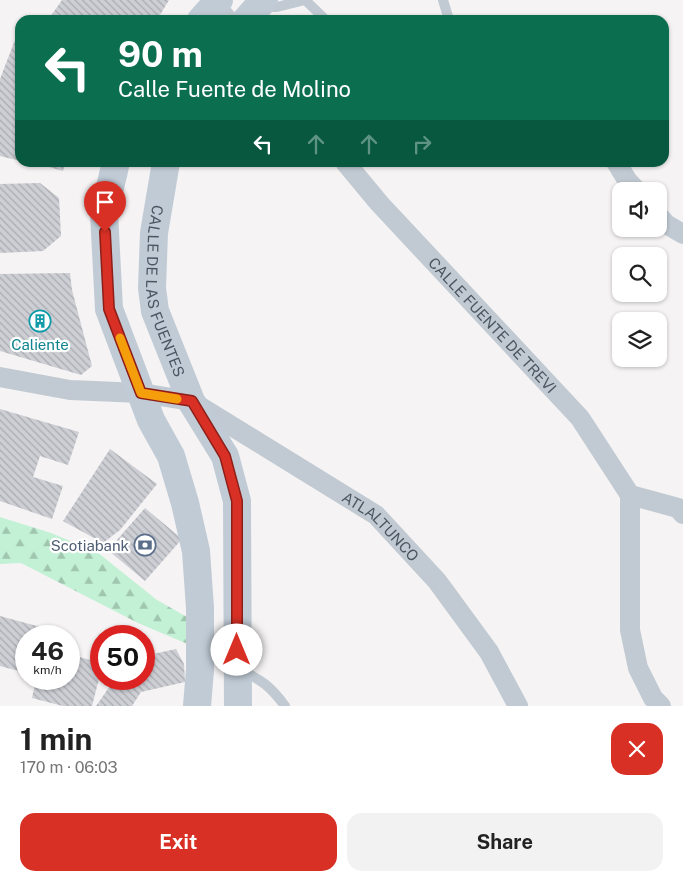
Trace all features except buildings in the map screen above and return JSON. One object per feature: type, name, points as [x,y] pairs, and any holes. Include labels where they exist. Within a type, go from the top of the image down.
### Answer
[{"type":"main road","points":[[115,167],[104,213],[109,309],[151,420],[171,456],[185,503],[196,551],[200,608],[198,706]]},
{"type":"main road","name":"CALLE DE LAS FUENTES","points":[[165,167],[154,234],[152,288],[155,311],[192,401],[225,456],[237,501],[238,706]]},
{"type":"main road","points":[[141,393],[155,382],[165,369],[172,352]]},
{"type":"street","name":"CALLE FUENTE DE TREVI","points":[[349,167],[386,210],[580,418],[630,495]]},
{"type":"street","points":[[619,167],[628,182]]},
{"type":"street","points":[[667,225],[683,234]]},
{"type":"street","points":[[0,377],[70,390],[141,393],[192,401]]},
{"type":"street","name":"ATLALTUNCO","points":[[192,401],[376,515],[437,581],[489,652],[518,706]]},
{"type":"street","points":[[661,706],[653,698],[638,668],[630,630],[630,495],[681,509]]},
{"type":"lane","points":[[256,9],[277,7],[305,0],[321,15]]},
{"type":"lane","points":[[443,0],[448,15]]},
{"type":"lane","points":[[237,668],[257,677],[272,689],[285,706]]},
{"type":"green space","points":[[0,517],[51,533],[97,552],[157,600],[194,621],[190,645],[155,630],[155,625],[138,623],[21,563],[0,564]]},
{"type":"slow traffic","points":[[120,338],[141,393],[177,399]]},
{"type":"place","name":"Caliente","points":[[40,321]]},
{"type":"place","name":"Scotiabank","points":[[145,545]]},
{"type":"route","points":[[105,232],[109,309],[141,393],[192,401],[225,456],[237,501],[237,650]]}]
